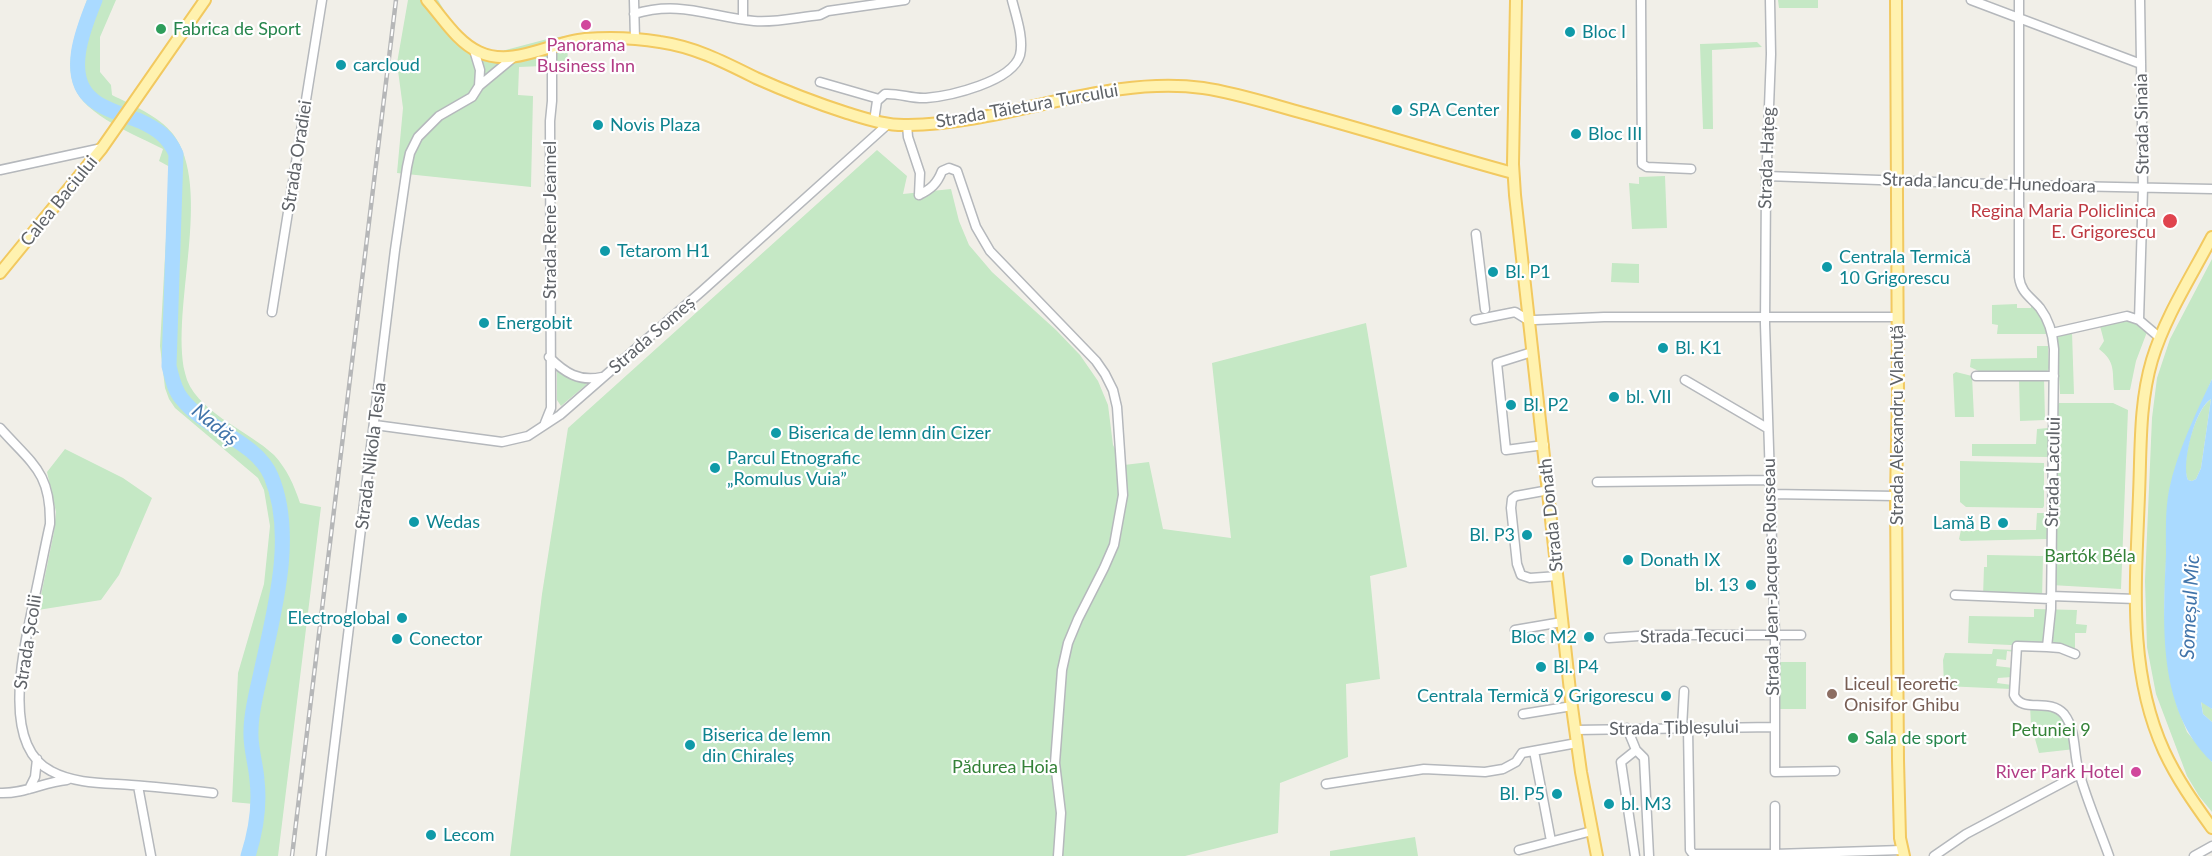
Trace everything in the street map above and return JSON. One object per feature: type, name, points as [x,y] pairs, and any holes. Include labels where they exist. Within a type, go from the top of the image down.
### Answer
[{"type":"main road","name":"Calea Baciului","points":[[0,273],[102,148],[205,0]]},
{"type":"main road","name":"Strada Tăietura Turcului","points":[[427,0],[456,35],[474,50],[496,57],[514,57],[552,45],[586,39],[635,39],[675,44],[702,51],[759,79],[836,109],[888,124],[953,122],[1147,86],[1191,87],[1224,92],[1281,107],[1513,173]]},
{"type":"main road","name":"Strada Donath","points":[[1516,0],[1513,173],[1572,706],[1596,856]]},
{"type":"main road","name":"Strada Alexandru Vlahuță","points":[[1896,0],[1898,760],[1903,853]]},
{"type":"main road","points":[[2212,237],[2160,337],[2146,382],[2143,402],[2136,599],[2136,641],[2139,667],[2149,708],[2170,763],[2194,805],[2212,828]]},
{"type":"street","name":"Strada Oradiei","points":[[272,312],[322,0]]},
{"type":"street","points":[[634,0],[635,39]]},
{"type":"street","points":[[743,0],[743,19]]},
{"type":"street","points":[[828,0],[828,11]]},
{"type":"street","points":[[634,14],[650,8],[673,6],[756,21],[820,15],[859,4],[905,0]]},
{"type":"street","points":[[874,121],[879,99],[885,94],[924,98],[942,96],[999,77],[1020,56],[1020,39],[1012,0]]},
{"type":"street","points":[[1641,0],[1642,164],[1647,167],[1691,169]]},
{"type":"street","name":"Strada Hațeg","points":[[1767,428],[1765,316],[1766,176],[1772,54],[1770,0]]},
{"type":"street","points":[[1971,0],[2141,64]]},
{"type":"street","points":[[2019,0],[2020,285],[2039,307],[2052,333],[2127,316],[2139,320],[2160,337]]},
{"type":"street","name":"Strada Sinaia","points":[[2139,320],[2143,188],[2140,0]]},
{"type":"street","name":"Strada Rene Jeannel","points":[[542,429],[550,408],[552,45]]},
{"type":"street","points":[[474,50],[480,70],[479,86]]},
{"type":"street","name":"Strada Nikola Tesla","points":[[321,856],[395,250],[410,153],[418,137],[430,123],[472,97],[479,86],[514,57]]},
{"type":"street","points":[[820,82],[879,99]]},
{"type":"street","name":"Strada Someș","points":[[375,425],[502,442],[528,436],[542,429],[702,291],[888,124]]},
{"type":"street","points":[[907,125],[908,137],[920,173],[919,195],[930,190],[937,183],[942,171],[949,168],[957,171],[975,227],[990,251],[1096,361],[1113,390],[1117,407],[1123,495],[1119,520],[1104,568],[1068,643],[1062,669],[1055,763],[1061,813],[1058,856]]},
{"type":"street","points":[[0,170],[102,148]]},
{"type":"street","name":"Strada Iancu de Hunedoara","points":[[1766,176],[2212,189]]},
{"type":"street","points":[[1476,234],[1485,309]]},
{"type":"street","points":[[1475,320],[1515,312],[1528,320],[1604,317],[1897,317]]},
{"type":"street","name":"Strada Lacului","points":[[2047,647],[2051,597],[2054,376],[2052,333]]},
{"type":"street","points":[[1532,352],[1497,363],[1506,450],[1544,445]]},
{"type":"street","points":[[549,357],[561,369],[575,376],[587,379],[605,376]]},
{"type":"street","points":[[1976,376],[2054,376]]},
{"type":"street","points":[[1685,380],[1767,428]]},
{"type":"street","name":"Strada Școlii","points":[[0,428],[43,476],[50,508],[50,524],[24,647],[20,688],[22,725],[27,741],[37,759]]},
{"type":"street","name":"Strada Jean-Jacques Rousseau","points":[[1767,428],[1775,635],[1775,772],[1835,771]]},
{"type":"street","points":[[1597,482],[1769,480]]},
{"type":"street","points":[[1549,490],[1516,496],[1512,499],[1511,508],[1517,564],[1521,575],[1530,578],[1558,576]]},
{"type":"street","points":[[1770,494],[1896,496]]},
{"type":"street","points":[[1955,595],[2136,599]]},
{"type":"street","points":[[1515,630],[1562,622]]},
{"type":"street","name":"Strada Tecuci","points":[[1609,638],[1653,635],[1775,635]]},
{"type":"street","points":[[1775,635],[1801,635]]},
{"type":"street","points":[[2075,654],[2060,648],[2017,646],[2014,691],[2016,700],[2022,704],[2048,704],[2058,708],[2065,716],[2075,742],[2079,774],[2109,856]]},
{"type":"street","points":[[1684,691],[1690,850],[1693,854],[1903,853]]},
{"type":"street","points":[[1522,714],[1572,706]]},
{"type":"street","name":"Strada Țibleșului","points":[[1575,730],[1774,727]]},
{"type":"street","points":[[1627,728],[1636,750],[1644,758],[1649,856]]},
{"type":"street","points":[[1326,784],[1424,769],[1485,772],[1503,769],[1516,762],[1522,753],[1577,743]]},
{"type":"street","points":[[1635,856],[1621,762],[1636,750]]},
{"type":"street","points":[[1534,751],[1551,842]]},
{"type":"street","points":[[37,759],[51,771],[74,779]]},
{"type":"street","points":[[29,789],[35,777],[37,759]]},
{"type":"street","points":[[1934,856],[1966,834],[2079,774]]},
{"type":"street","points":[[0,793],[19,793],[55,781],[74,779],[213,793]]},
{"type":"street","points":[[138,786],[151,856]]},
{"type":"street","points":[[1775,806],[1775,854]]},
{"type":"street","points":[[1519,850],[1592,831]]},
{"type":"street","points":[[2194,856],[2212,846]]},
{"type":"green space","points":[[87,0],[116,0],[100,37],[100,72],[111,85],[112,95],[160,122],[173,134],[185,157],[190,185],[191,216],[182,346],[185,373],[190,386],[210,409],[274,455],[290,478],[300,503],[321,507],[278,856],[242,856],[252,822],[254,804],[232,802],[238,673],[264,584],[270,526],[264,490],[258,478],[175,408],[165,388],[160,346],[170,167],[159,161],[163,149],[113,124],[79,97],[71,76],[71,54]]},
{"type":"green space","points":[[408,0],[438,0],[456,30],[486,52],[498,52],[551,38],[580,34],[582,50],[568,50],[567,65],[519,67],[518,95],[533,96],[531,187],[397,173],[403,108],[397,63]]},
{"type":"green space","points":[[1778,0],[1818,0],[1818,8],[1779,8]]},
{"type":"green space","points":[[1757,42],[1762,47],[1712,50],[1713,129],[1703,129],[1700,44]]},
{"type":"green space","name":"Pădurea Hoia","points":[[877,150],[907,176],[903,194],[951,189],[959,221],[969,245],[992,272],[1080,355],[1098,381],[1108,405],[1113,445],[1124,465],[1149,462],[1163,529],[1231,538],[1212,363],[1366,323],[1407,567],[1370,576],[1380,679],[1346,684],[1348,757],[1280,783],[1278,833],[1185,856],[510,856],[542,594],[568,428]]},
{"type":"green space","points":[[1665,176],[1667,228],[1632,229],[1629,183],[1639,184],[1639,177]]},
{"type":"green space","points":[[2212,259],[2212,379],[2181,451],[2169,491],[2164,608],[2169,672],[2177,706],[2187,732],[2212,762],[2212,812],[2187,776],[2156,694],[2147,647],[2145,581],[2152,418],[2157,378],[2170,339]]},
{"type":"green space","points":[[1612,263],[1639,264],[1639,283],[1611,282]]},
{"type":"green space","points":[[2017,304],[2017,308],[2031,308],[2031,304],[2033,305],[2048,334],[1997,334],[1998,325],[1992,324],[1992,305]]},
{"type":"green space","points":[[2127,319],[2132,320],[2147,332],[2136,361],[2130,390],[2114,390],[2111,363],[2099,349],[2104,341],[2100,326]]},
{"type":"green space","points":[[2072,332],[2074,394],[2060,394],[2057,337]]},
{"type":"green space","points":[[2037,346],[2048,346],[2049,368],[2047,372],[1981,372],[1970,367],[1971,359],[2037,358]]},
{"type":"green space","points":[[557,365],[587,379],[587,384],[561,406],[557,400]]},
{"type":"green space","points":[[1956,372],[1972,376],[1974,417],[1955,417],[1953,374]]},
{"type":"green space","points":[[2019,378],[2044,378],[2045,420],[2020,421]]},
{"type":"green space","points":[[2211,399],[2201,468],[2196,479],[2188,480],[2186,462],[2190,437],[2200,414]]},
{"type":"green space","name":"Bartók Béla","points":[[2059,403],[2113,403],[2128,410],[2121,589],[2051,585],[2054,411]]},
{"type":"green space","points":[[2048,428],[2049,457],[1972,456],[1972,444],[2036,444],[2037,429]]},
{"type":"green space","points":[[65,449],[123,478],[152,498],[119,575],[101,600],[38,610],[56,512],[47,472]]},
{"type":"green space","points":[[1960,461],[2044,463],[2043,508],[1966,507],[1960,502]]},
{"type":"green space","points":[[2037,513],[2049,513],[2047,539],[1961,541],[1959,539],[1961,530],[2036,530]]},
{"type":"green space","points":[[1987,555],[2043,556],[2042,599],[1983,596],[1984,567],[1987,567]]},
{"type":"green space","points":[[2034,609],[2077,610],[2076,624],[2087,625],[2086,633],[2075,633],[2075,654],[2053,647],[1968,643],[1969,616],[2034,617]]},
{"type":"green space","points":[[1993,649],[2015,650],[2015,652],[2007,651],[2006,660],[1997,659],[1996,666],[2013,668],[2012,677],[1998,678],[1997,683],[2012,685],[2011,689],[1944,686],[1945,653],[1992,654]]},
{"type":"green space","points":[[1778,662],[1806,662],[1806,709],[1778,709]]},
{"type":"green space","points":[[2201,701],[2212,709],[2212,722],[2203,714]]},
{"type":"green space","name":"Petuniei 9","points":[[2048,704],[2065,716],[2075,749],[2039,753],[2031,725],[2030,705]]},
{"type":"green space","points":[[1415,837],[1418,856],[1330,856],[1330,851]]},
{"type":"water","name":"Someșul Mic","points":[[2212,379],[2212,709],[2201,702],[2203,714],[2212,722],[2212,762],[2194,741],[2181,717],[2172,692],[2167,665],[2164,609],[2166,514],[2169,490],[2182,448]],"holes":[[[2211,399],[2201,468],[2196,479],[2188,480],[2186,462],[2191,437],[2200,413]]]},
{"type":"waterway","name":"Nadăș","points":[[95,0],[79,52],[79,78],[84,90],[103,107],[157,130],[166,138],[176,154],[169,366],[175,388],[192,409],[204,419],[254,453],[271,476],[278,499],[282,523],[280,574],[272,624],[252,716],[251,737],[258,809],[248,856]]},
{"type":"railway","points":[[292,856],[396,0]]},
{"type":"place","name":"Panorama Business Inn","points":[[586,25]]},
{"type":"place","name":"Fabrica de Sport","points":[[161,29]]},
{"type":"place","name":"Bloc I","points":[[1570,32]]},
{"type":"place","name":"carcloud","points":[[341,65]]},
{"type":"place","name":"SPA Center","points":[[1397,110]]},
{"type":"place","name":"Novis Plaza","points":[[598,125]]},
{"type":"place","name":"Bloc III","points":[[1576,134]]},
{"type":"place","name":"Regina Maria Policlinica E. Grigorescu","points":[[2170,221]]},
{"type":"place","name":"Tetarom H1","points":[[605,251]]},
{"type":"place","name":"Centrala Termică 10 Grigorescu","points":[[1827,267]]},
{"type":"place","name":"Bl. P1","points":[[1493,272]]},
{"type":"place","name":"Energobit","points":[[484,323]]},
{"type":"place","name":"Bl. K1","points":[[1663,348]]},
{"type":"place","name":"bl. VII","points":[[1614,397]]},
{"type":"place","name":"Bl. P2","points":[[1511,405]]},
{"type":"place","name":"Biserica de lemn din Cizer","points":[[776,433]]},
{"type":"place","name":"Parcul Etnografic „Romulus Vuia”","points":[[715,468]]},
{"type":"place","name":"Wedas","points":[[414,522]]},
{"type":"place","name":"Lamă B","points":[[2003,523]]},
{"type":"place","name":"Bl. P3","points":[[1527,535]]},
{"type":"place","name":"Donath IX","points":[[1628,560]]},
{"type":"place","name":"bl. 13","points":[[1751,585]]},
{"type":"place","name":"Electroglobal","points":[[402,618]]},
{"type":"place","name":"Bloc M2","points":[[1589,637]]},
{"type":"place","name":"Conector","points":[[397,639]]},
{"type":"place","name":"Bl. P4","points":[[1541,667]]},
{"type":"place","name":"Liceul Teoretic Onisifor Ghibu","points":[[1832,694]]},
{"type":"place","name":"Centrala Termică 9 Grigorescu","points":[[1666,696]]},
{"type":"place","name":"Sala de sport","points":[[1853,738]]},
{"type":"place","name":"Biserica de lemn din Chiraleș","points":[[690,745]]},
{"type":"place","name":"River Park Hotel","points":[[2136,772]]},
{"type":"place","name":"Bl. P5","points":[[1557,794]]},
{"type":"place","name":"bl. M3","points":[[1609,804]]},
{"type":"place","name":"Lecom","points":[[431,835]]}]
